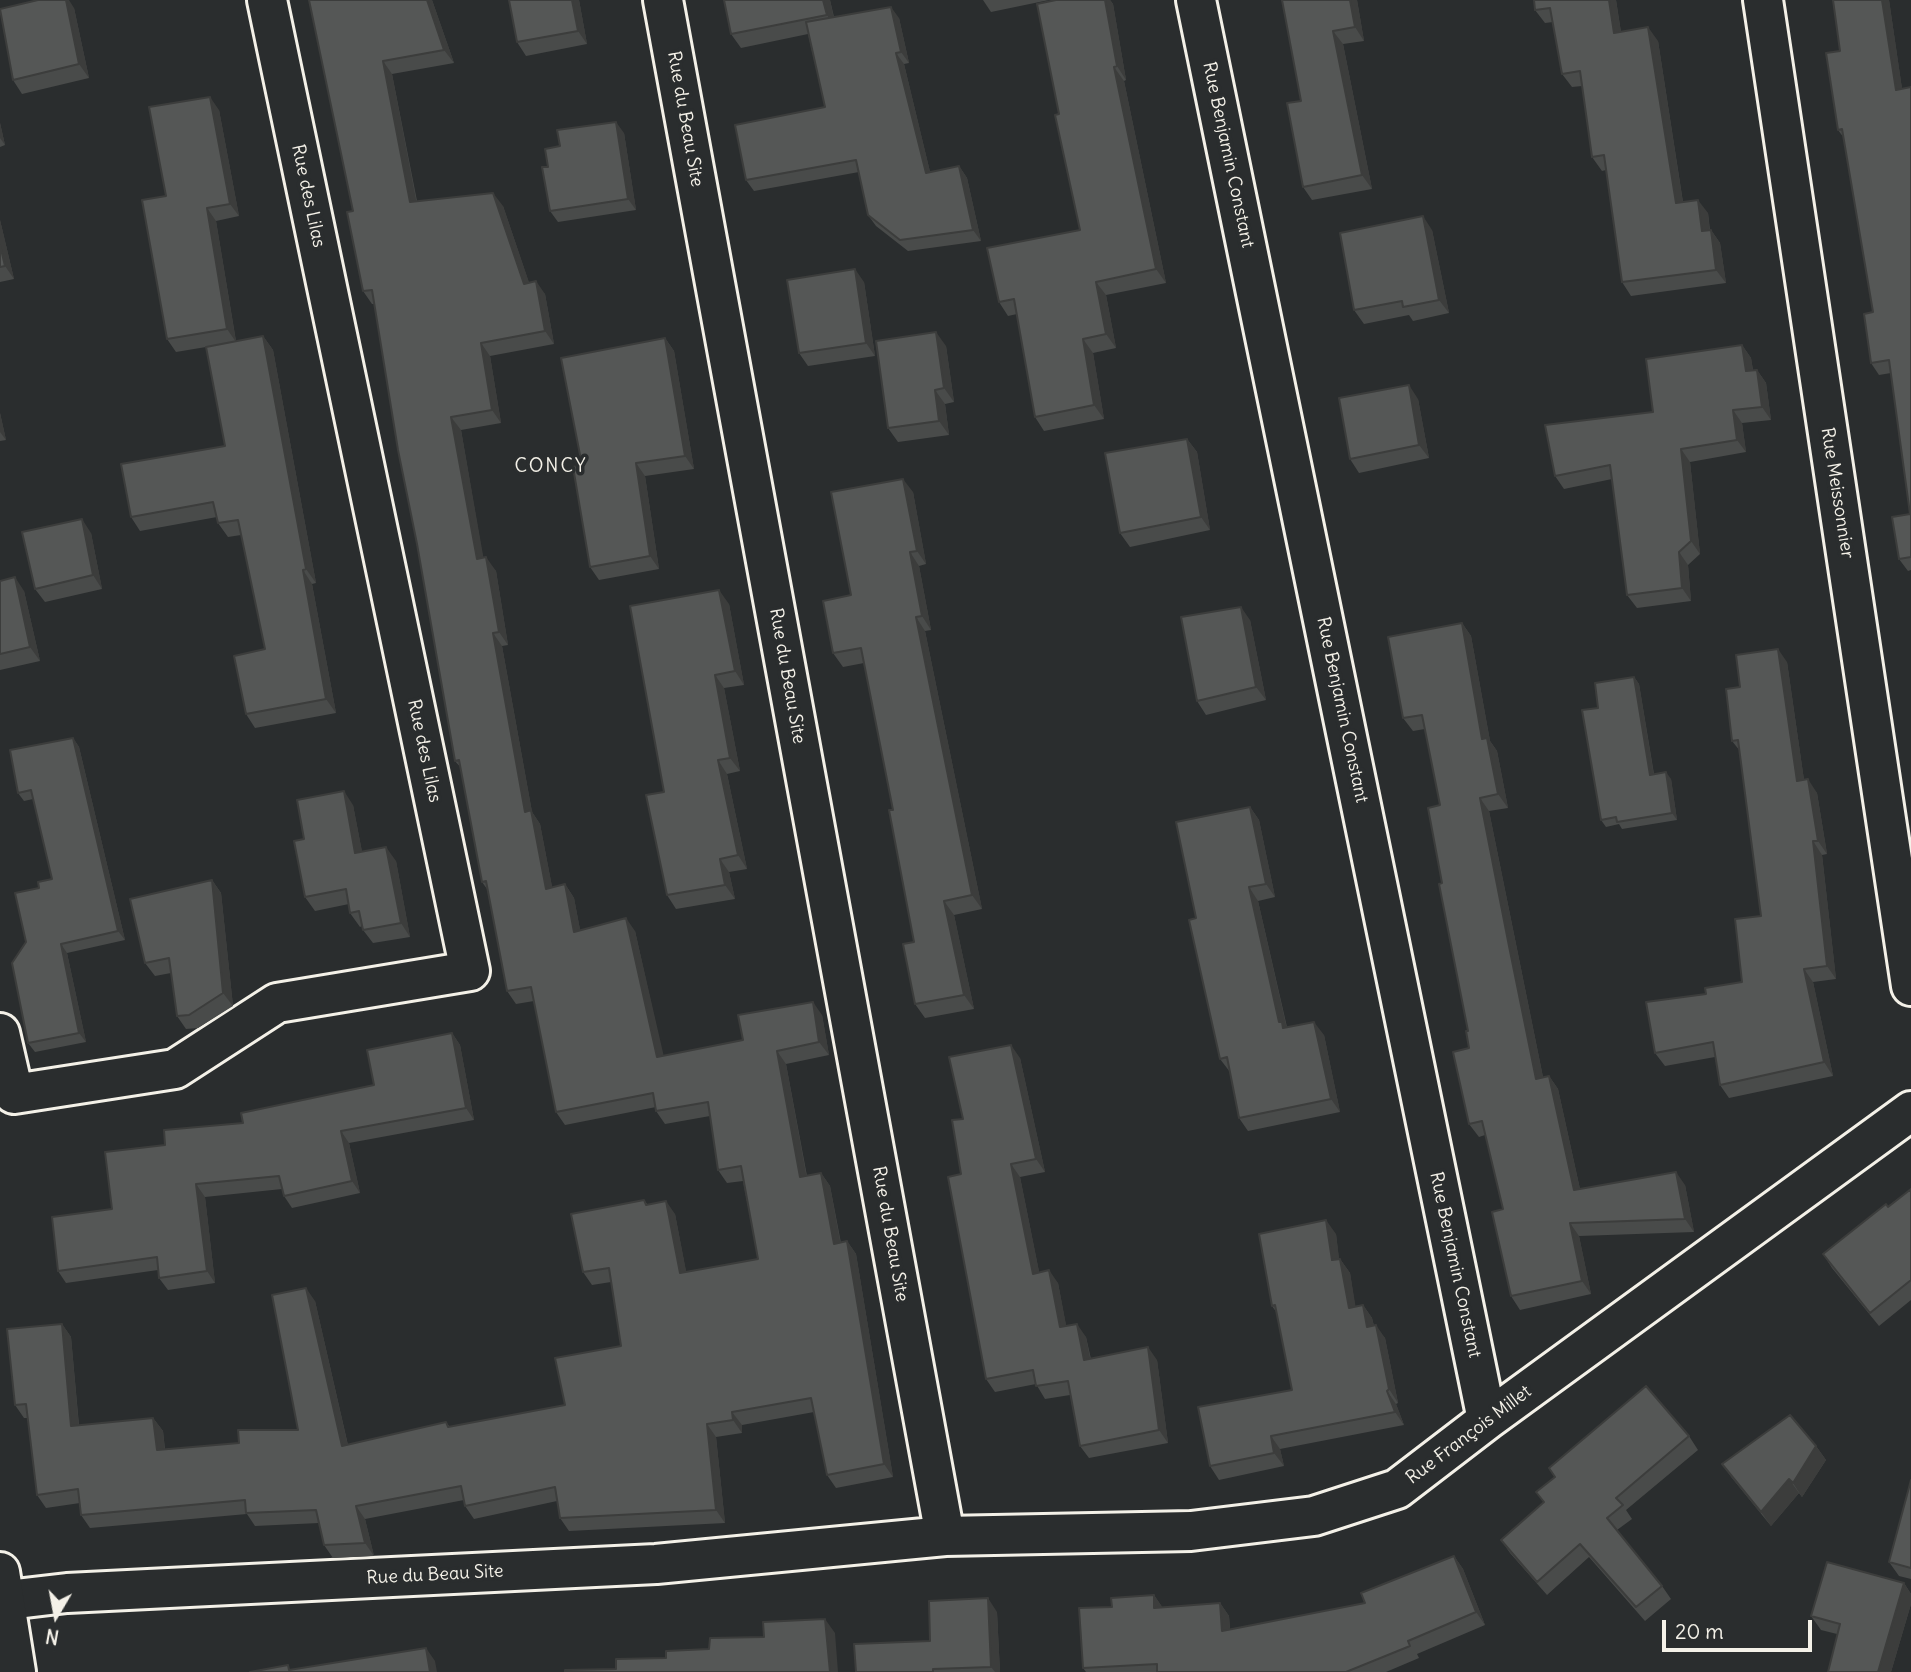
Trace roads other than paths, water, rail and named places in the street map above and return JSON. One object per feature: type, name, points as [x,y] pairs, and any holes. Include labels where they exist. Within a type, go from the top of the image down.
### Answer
[{"type":"street","name":"Rue des Lilas","points":[[0,1033],[14,1094],[175,1069],[277,1003],[470,971],[267,0]]},
{"type":"street","name":"Rue du Beau Site","points":[[2,1591],[67,1593],[656,1564],[945,1536],[663,0]]},
{"type":"street","name":"Rue Benjamin Constant","points":[[1196,0],[1487,1420]]},
{"type":"street","name":"Rue Meissonnier","points":[[1763,0],[1911,986]]},
{"type":"street","name":"Rue François Millet","points":[[945,1536],[1191,1531],[1314,1516],[1397,1489],[1487,1420],[1911,1111]]},
{"type":"street","points":[[2,1591],[16,1672]]},
{"type":"district","name":"CONCY","points":[[551,467]]}]
